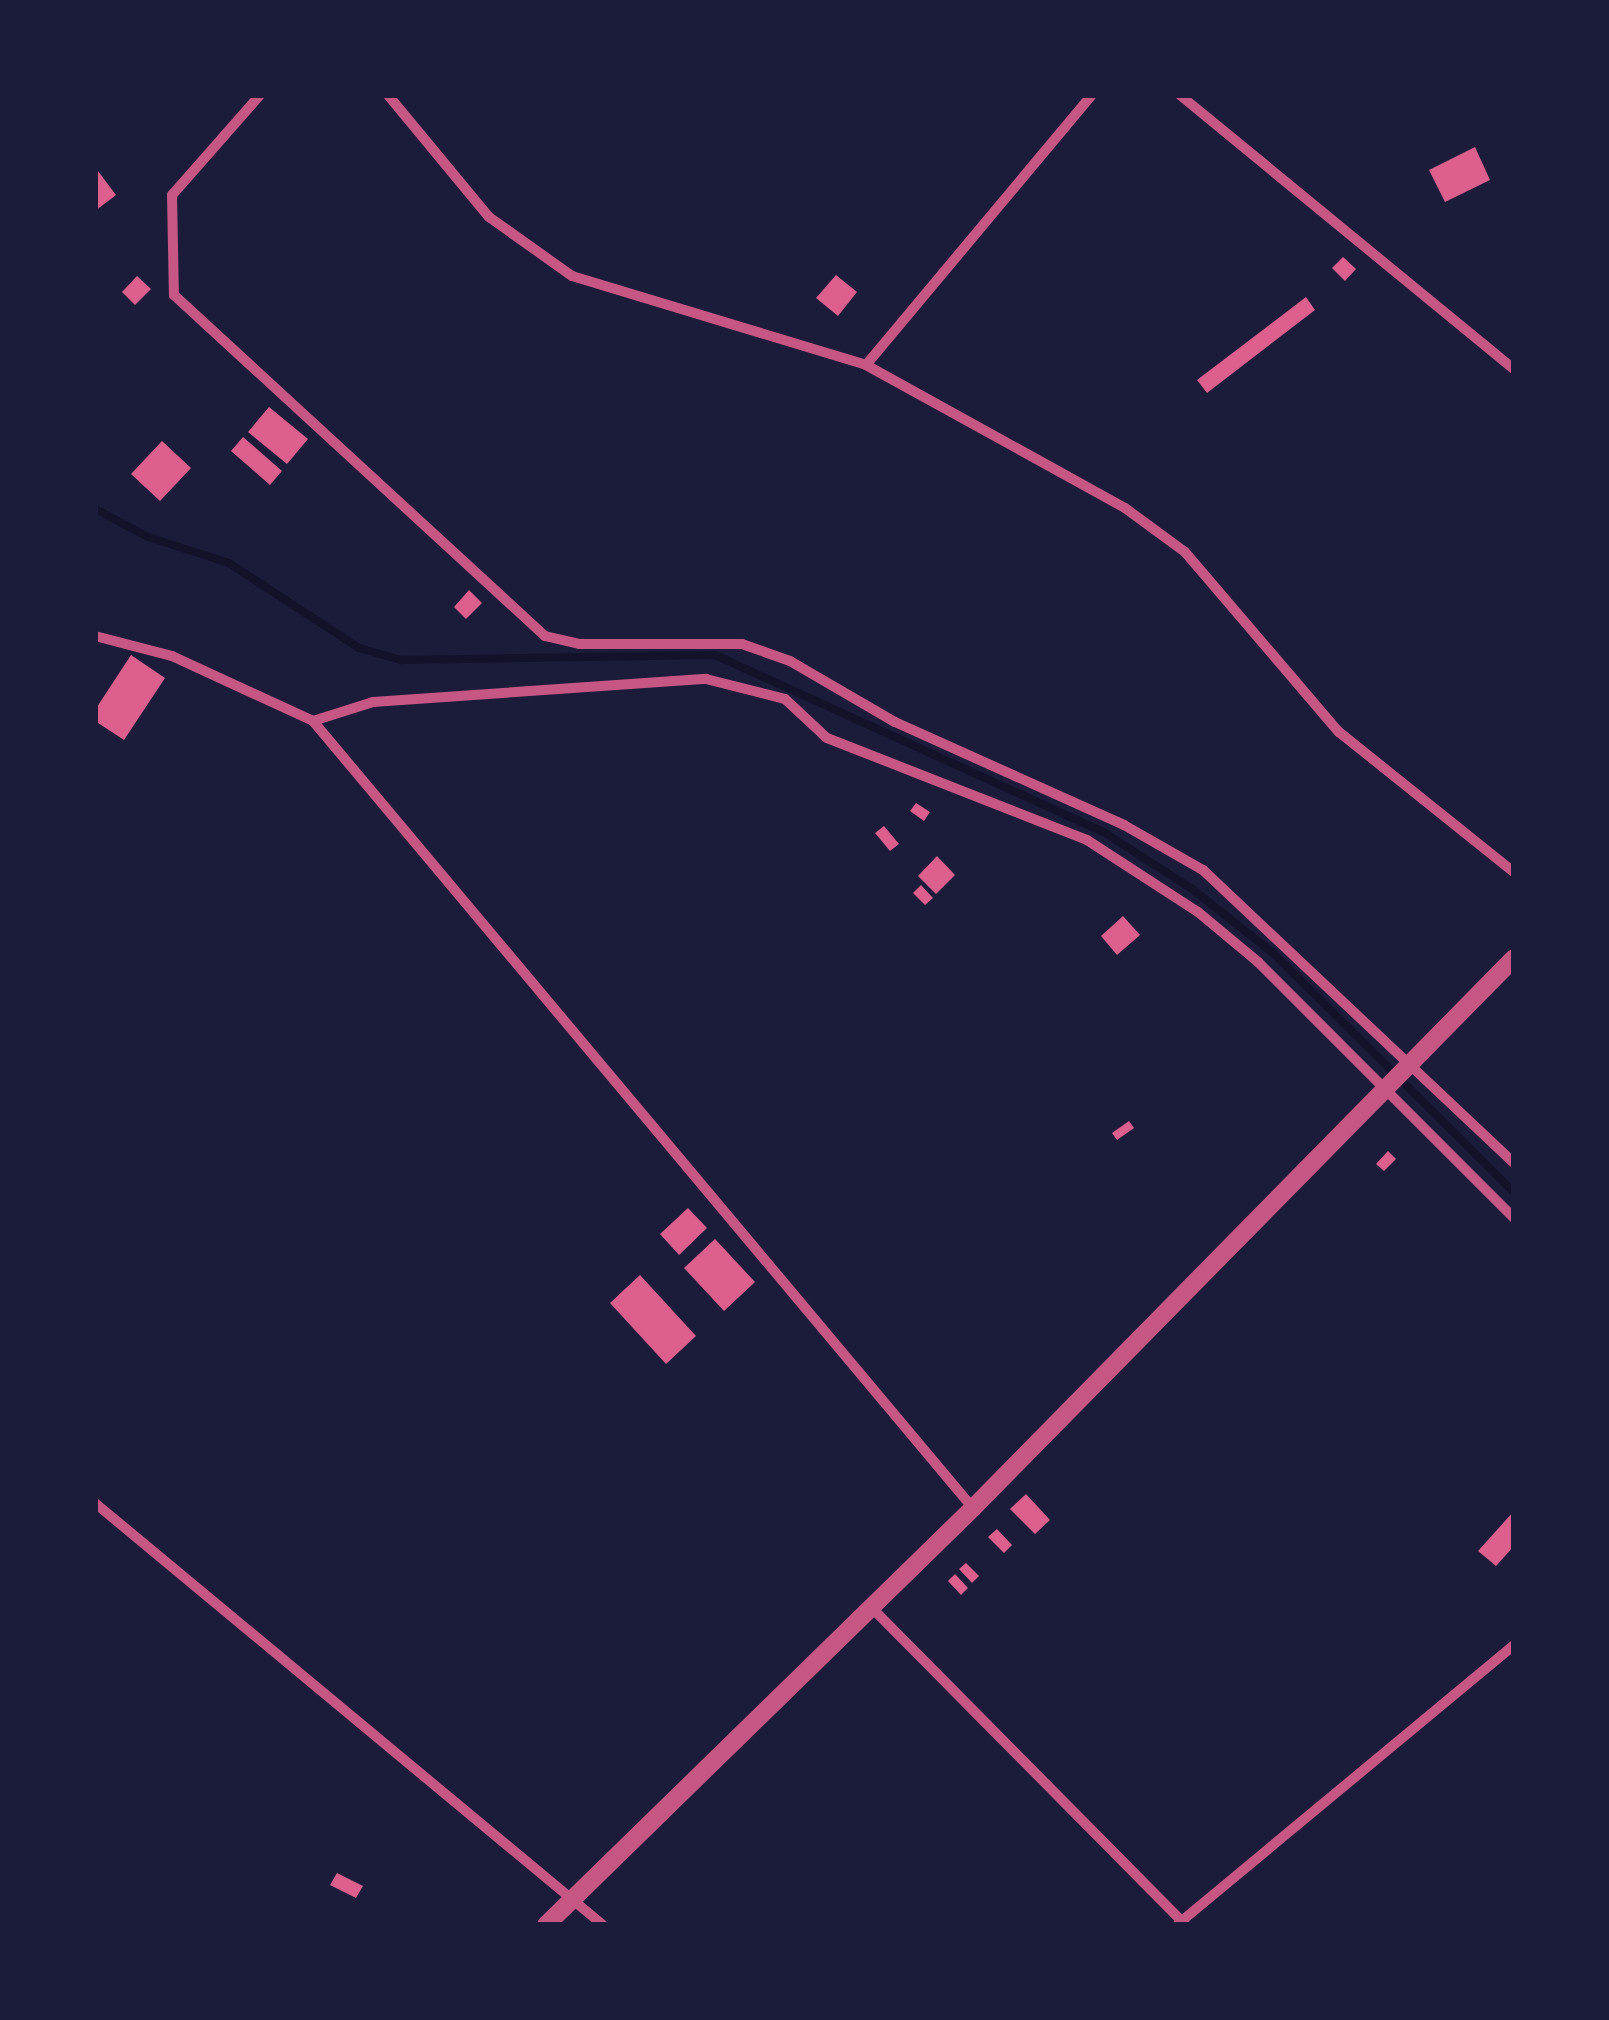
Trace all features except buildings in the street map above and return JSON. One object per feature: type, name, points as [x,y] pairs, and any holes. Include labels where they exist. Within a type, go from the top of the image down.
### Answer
[{"type":"street","points":[[260,95],[172,195],[174,295],[545,636],[579,644],[742,644],[790,661],[895,722],[1124,824],[1203,870],[1412,1060],[1514,1164]]},
{"type":"street","points":[[388,95],[489,217],[572,276],[866,365],[1125,508],[1185,552],[1339,732],[1514,872]]},
{"type":"street","points":[[866,365],[1092,95]]},
{"type":"street","points":[[1180,95],[1514,369]]},
{"type":"street","points":[[95,636],[172,656],[313,722],[972,1508]]},
{"type":"street","points":[[313,722],[372,702],[706,679],[785,699],[827,738],[1087,840],[1134,871],[1258,962],[1514,1218]]},
{"type":"street","points":[[546,1925],[972,1508],[1384,1085],[1514,958]]},
{"type":"street","points":[[95,1503],[574,1896],[603,1925]]},
{"type":"street","points":[[870,1606],[1182,1924],[1514,1644]]},
{"type":"waterway","points":[[95,509],[148,537],[229,563],[359,648],[401,660],[715,655],[1102,831],[1192,889],[1273,953],[1514,1192]]}]
